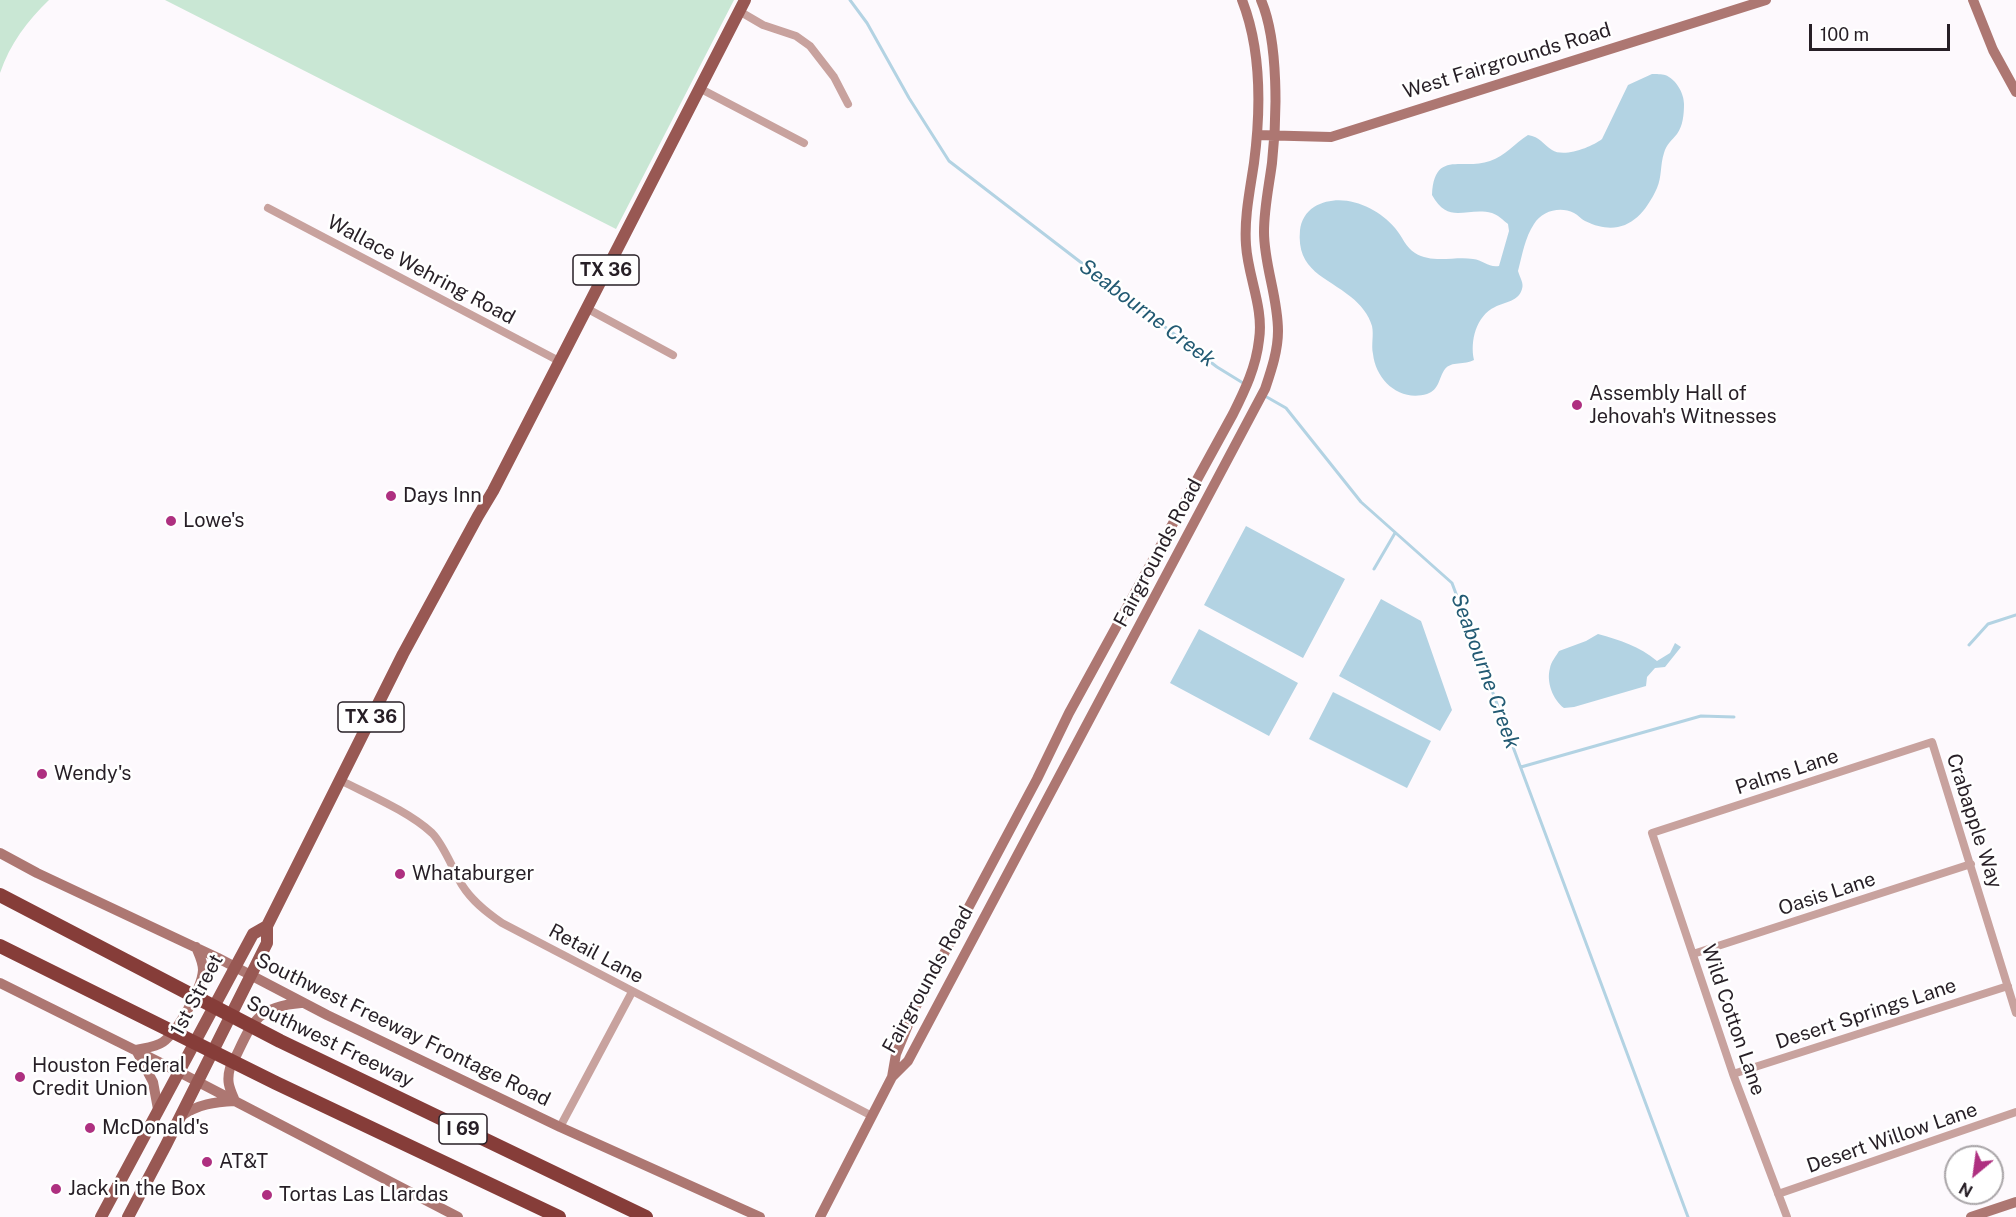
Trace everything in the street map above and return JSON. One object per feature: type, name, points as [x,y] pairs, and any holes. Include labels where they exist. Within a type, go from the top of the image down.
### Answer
[{"type":"highway","name":"Southwest Freeway","points":[[0,895],[280,1041],[646,1217]]},
{"type":"highway","name":"I 69","points":[[0,946],[276,1083],[559,1217]]},
{"type":"main road","name":"TX 36","points":[[559,361],[742,6]]},
{"type":"main road","name":"1st Street","points":[[128,1217],[267,943],[267,926],[403,654],[494,491],[559,361]]},
{"type":"main road","name":"1st Street","points":[[101,1217],[234,967],[253,934],[267,926]]},
{"type":"street","name":"Fairgrounds Road","points":[[892,1077],[896,1054],[915,1008],[1037,779],[1069,713],[1233,414],[1248,383],[1257,356],[1260,331],[1258,303],[1246,246],[1246,235],[1257,135],[1257,60],[1242,0]]},
{"type":"street","name":"Fairgrounds Road","points":[[820,1217],[892,1077],[908,1060],[1265,389],[1274,360],[1278,332],[1275,301],[1264,245],[1276,112],[1271,38],[1261,0]]},
{"type":"street","name":"West Fairgrounds Road","points":[[1257,135],[1331,136],[1766,0]]},
{"type":"street","points":[[1973,0],[1993,50],[2016,92]]},
{"type":"street","points":[[742,6],[763,25],[796,36],[810,46],[834,77],[848,104]]},
{"type":"street","points":[[701,89],[804,142]]},
{"type":"street","name":"Wallace Wehring Road","points":[[268,208],[559,361]]},
{"type":"street","points":[[586,308],[673,355]]},
{"type":"street","name":"Palms Lane","points":[[1652,833],[1932,742]]},
{"type":"street","name":"Crabapple Way","points":[[1932,742],[2016,1013]]},
{"type":"street","name":"Retail Lane","points":[[340,780],[421,824],[434,835],[463,887],[474,901],[502,923],[872,1116]]},
{"type":"street","name":"Wild Cotton Lane","points":[[1652,833],[1734,1074],[1787,1217]]},
{"type":"street","name":"Southwest Freeway Frontage Road","points":[[0,853],[37,873],[196,948],[302,1003],[560,1127],[760,1217]]},
{"type":"street","name":"Oasis Lane","points":[[1693,954],[1971,864]]},
{"type":"street","points":[[136,1050],[160,1044],[169,1037],[180,1021],[202,978],[203,966],[196,948]]},
{"type":"street","points":[[0,983],[235,1101],[440,1213],[458,1217]]},
{"type":"street","name":"Desert Springs Lane","points":[[1734,1074],[2008,986]]},
{"type":"street","points":[[560,1127],[632,992]]},
{"type":"street","points":[[235,1101],[227,1078],[258,1016],[271,1008],[302,1003]]},
{"type":"street","points":[[136,1050],[153,1082],[158,1109]]},
{"type":"street","points":[[181,1116],[206,1103],[235,1101]]},
{"type":"street","name":"Desert Willow Lane","points":[[1778,1194],[2016,1112]]},
{"type":"street","points":[[1971,1217],[2016,1202]]},
{"type":"green space","points":[[0,0],[49,0],[20,34],[0,73]]},
{"type":"green space","points":[[165,0],[734,0],[616,229]]},
{"type":"water","points":[[1652,74],[1665,75],[1676,83],[1683,95],[1684,112],[1679,131],[1665,150],[1657,188],[1644,209],[1628,223],[1609,228],[1585,221],[1569,211],[1557,210],[1546,213],[1531,229],[1524,247],[1518,271],[1522,289],[1515,299],[1495,307],[1483,316],[1474,337],[1474,360],[1454,364],[1445,369],[1437,387],[1427,394],[1407,395],[1391,387],[1375,364],[1372,351],[1372,326],[1361,306],[1315,271],[1303,255],[1300,230],[1306,214],[1324,202],[1335,200],[1358,203],[1387,220],[1415,253],[1436,259],[1473,259],[1492,266],[1499,266],[1509,231],[1508,224],[1498,216],[1483,211],[1459,213],[1445,210],[1432,195],[1438,172],[1452,164],[1490,161],[1528,135],[1538,139],[1552,150],[1563,153],[1592,145],[1602,139],[1628,85]]},
{"type":"water","points":[[1246,526],[1345,579],[1303,658],[1204,605]]},
{"type":"water","points":[[1381,599],[1421,621],[1452,710],[1440,731],[1339,676]]},
{"type":"water","points":[[1199,629],[1298,683],[1269,736],[1170,683]]},
{"type":"water","points":[[1598,634],[1629,644],[1657,661],[1670,653],[1675,643],[1681,647],[1665,667],[1655,668],[1647,677],[1646,686],[1564,708],[1551,690],[1549,673],[1551,664],[1559,651]]},
{"type":"water","points":[[1333,692],[1431,741],[1407,788],[1309,739]]},
{"type":"waterway","name":"Seabourne Creek","points":[[850,0],[867,23],[909,98],[949,161],[1217,367],[1243,383]]},
{"type":"waterway","name":"Seabourne Creek","points":[[1265,396],[1286,408],[1361,502],[1452,583],[1688,1217]]},
{"type":"waterway","points":[[1374,569],[1395,533]]},
{"type":"waterway","points":[[1969,645],[1988,624],[2016,615]]},
{"type":"waterway","points":[[1521,767],[1701,716],[1734,717]]},
{"type":"place","name":"Assembly Hall of Jehovah's Witnesses","points":[[1577,405]]},
{"type":"place","name":"Days Inn","points":[[391,496]]},
{"type":"place","name":"Lowe's","points":[[171,521]]},
{"type":"place","name":"Wendy's","points":[[42,774]]},
{"type":"place","name":"Whataburger","points":[[400,874]]},
{"type":"place","name":"Houston Federal Credit Union","points":[[20,1077]]},
{"type":"place","name":"McDonald's","points":[[90,1128]]},
{"type":"place","name":"AT&T","points":[[207,1162]]},
{"type":"place","name":"Jack in the Box","points":[[56,1189]]},
{"type":"place","name":"Tortas Las Llardas","points":[[267,1195]]}]
